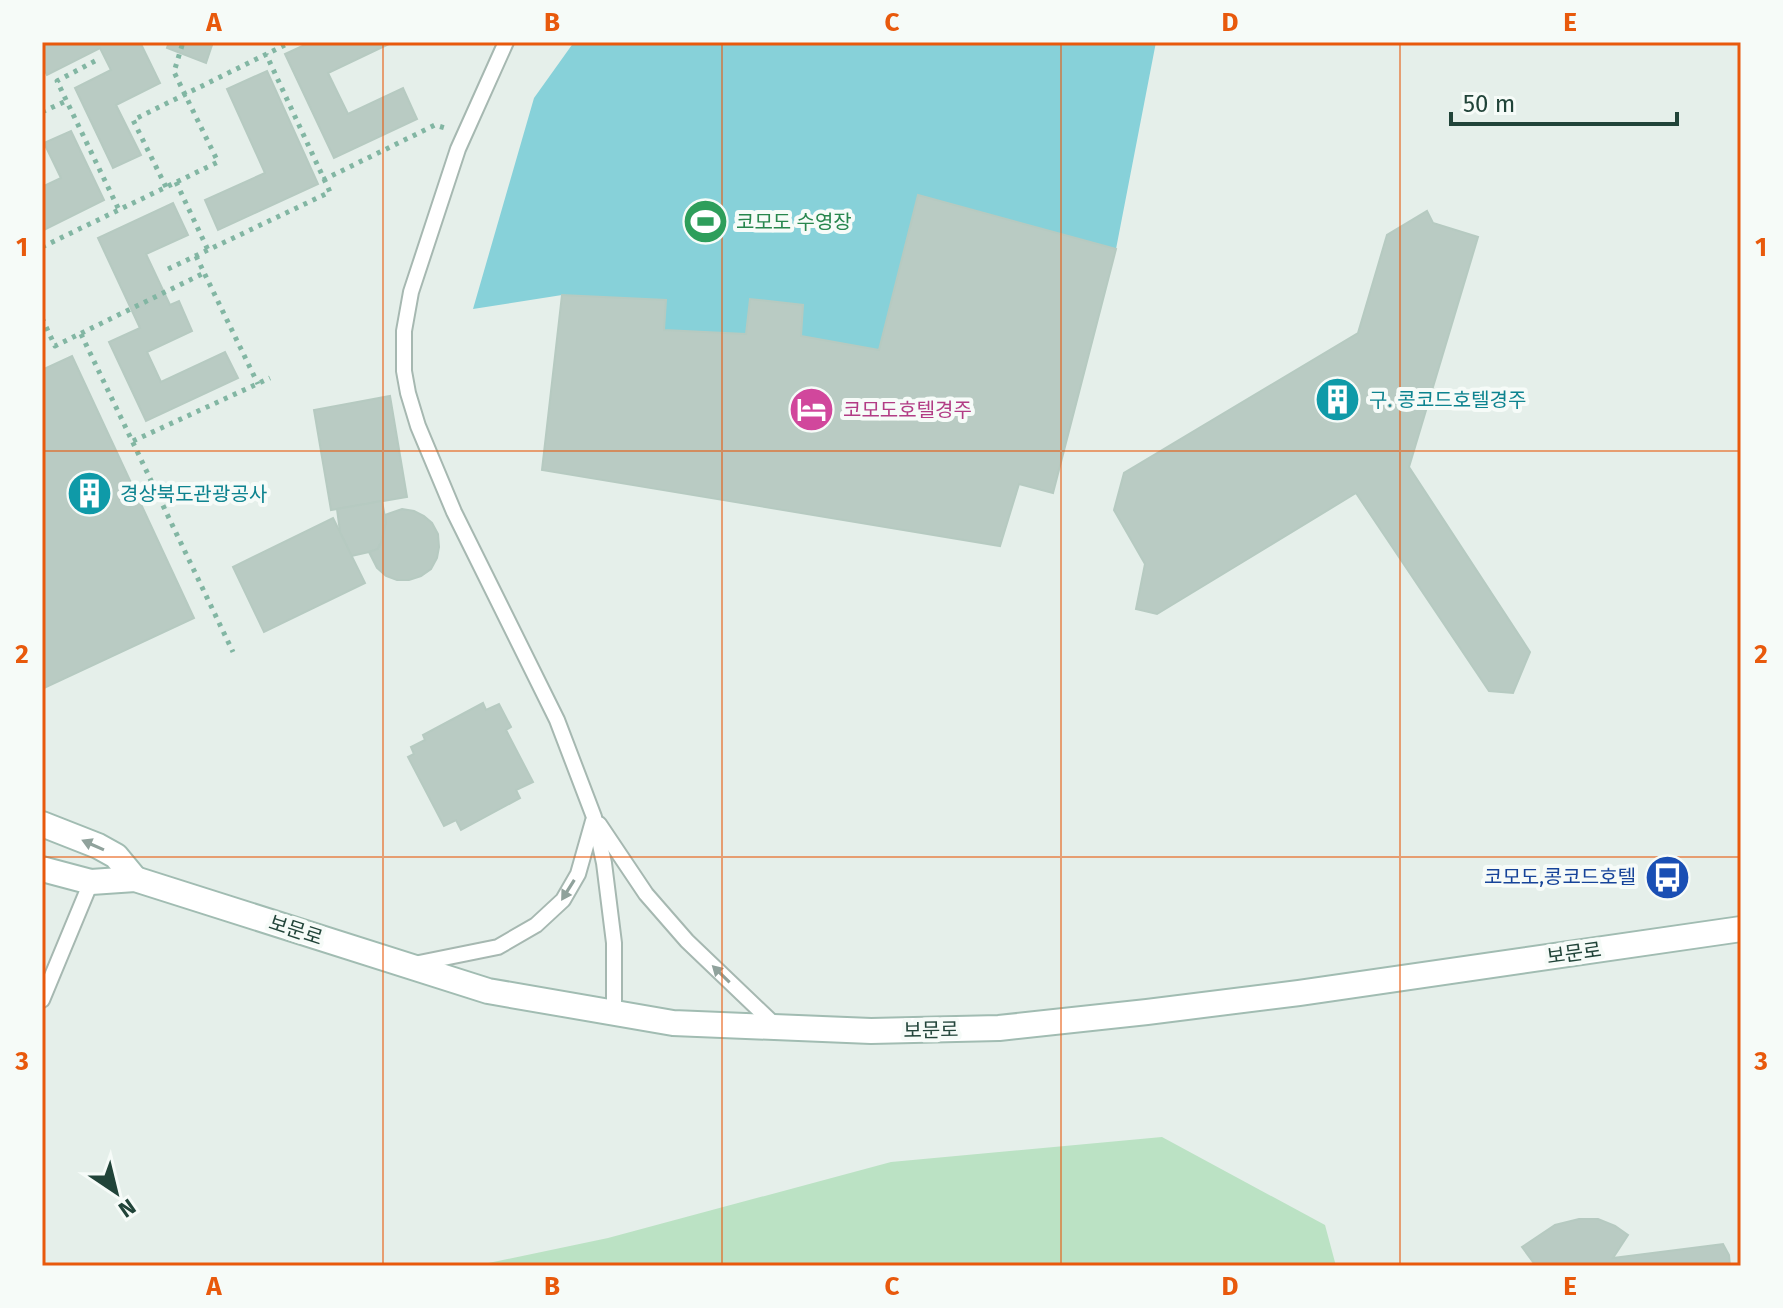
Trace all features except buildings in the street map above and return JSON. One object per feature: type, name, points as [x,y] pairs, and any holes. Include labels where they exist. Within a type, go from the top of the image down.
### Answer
[{"type":"street","name":"보문로","points":[[42,824],[116,856],[135,879]]},
{"type":"street","name":"보문로","points":[[42,869],[91,882],[135,879],[488,991],[673,1023],[871,1031],[999,1028],[1299,993],[1741,929]]},
{"type":"lane","points":[[506,42],[458,149],[411,292],[404,331],[404,371],[418,426],[454,512],[557,720],[594,817],[604,863],[614,943],[614,1013]]},
{"type":"lane","points":[[406,966],[498,947],[536,925],[563,900],[578,874],[594,817]]},
{"type":"lane","points":[[594,817],[646,894],[687,941],[778,1027]]},
{"type":"lane","points":[[42,1000],[91,882]]},
{"type":"path","points":[[42,247],[218,162],[174,72],[183,42]]},
{"type":"path","points":[[166,187],[133,120],[291,42]]},
{"type":"path","points":[[168,269],[330,192],[266,54]]},
{"type":"path","points":[[95,61],[57,81],[119,210]]},
{"type":"path","points":[[42,112],[66,101]]},
{"type":"path","points":[[323,180],[435,125],[446,129]]},
{"type":"path","points":[[176,182],[208,250]]},
{"type":"path","points":[[196,256],[258,384]]},
{"type":"path","points":[[42,318],[55,346],[204,273]]},
{"type":"path","points":[[42,337],[49,334]]},
{"type":"path","points":[[81,334],[233,652]]},
{"type":"path","points":[[133,441],[270,378]]},
{"type":"green space","points":[[1162,1137],[1325,1225],[1336,1266],[474,1266],[608,1238],[891,1162]]},
{"type":"water","name":"코모도 수영장","points":[[574,42],[1156,42],[1116,249],[918,196],[879,350],[801,336],[803,305],[751,299],[746,334],[664,330],[665,300],[562,295],[473,309],[534,98]]},
{"type":"place","name":"코모도 수영장","points":[[705,222]]},
{"type":"place","name":"구. 콩코드호텔경주","points":[[1338,400]]},
{"type":"place","name":"코모도호텔경주","points":[[812,410]]},
{"type":"place","name":"경상북도관광공사","points":[[89,494]]},
{"type":"place","name":"코모도,콩코드호텔","points":[[1667,877]]}]
